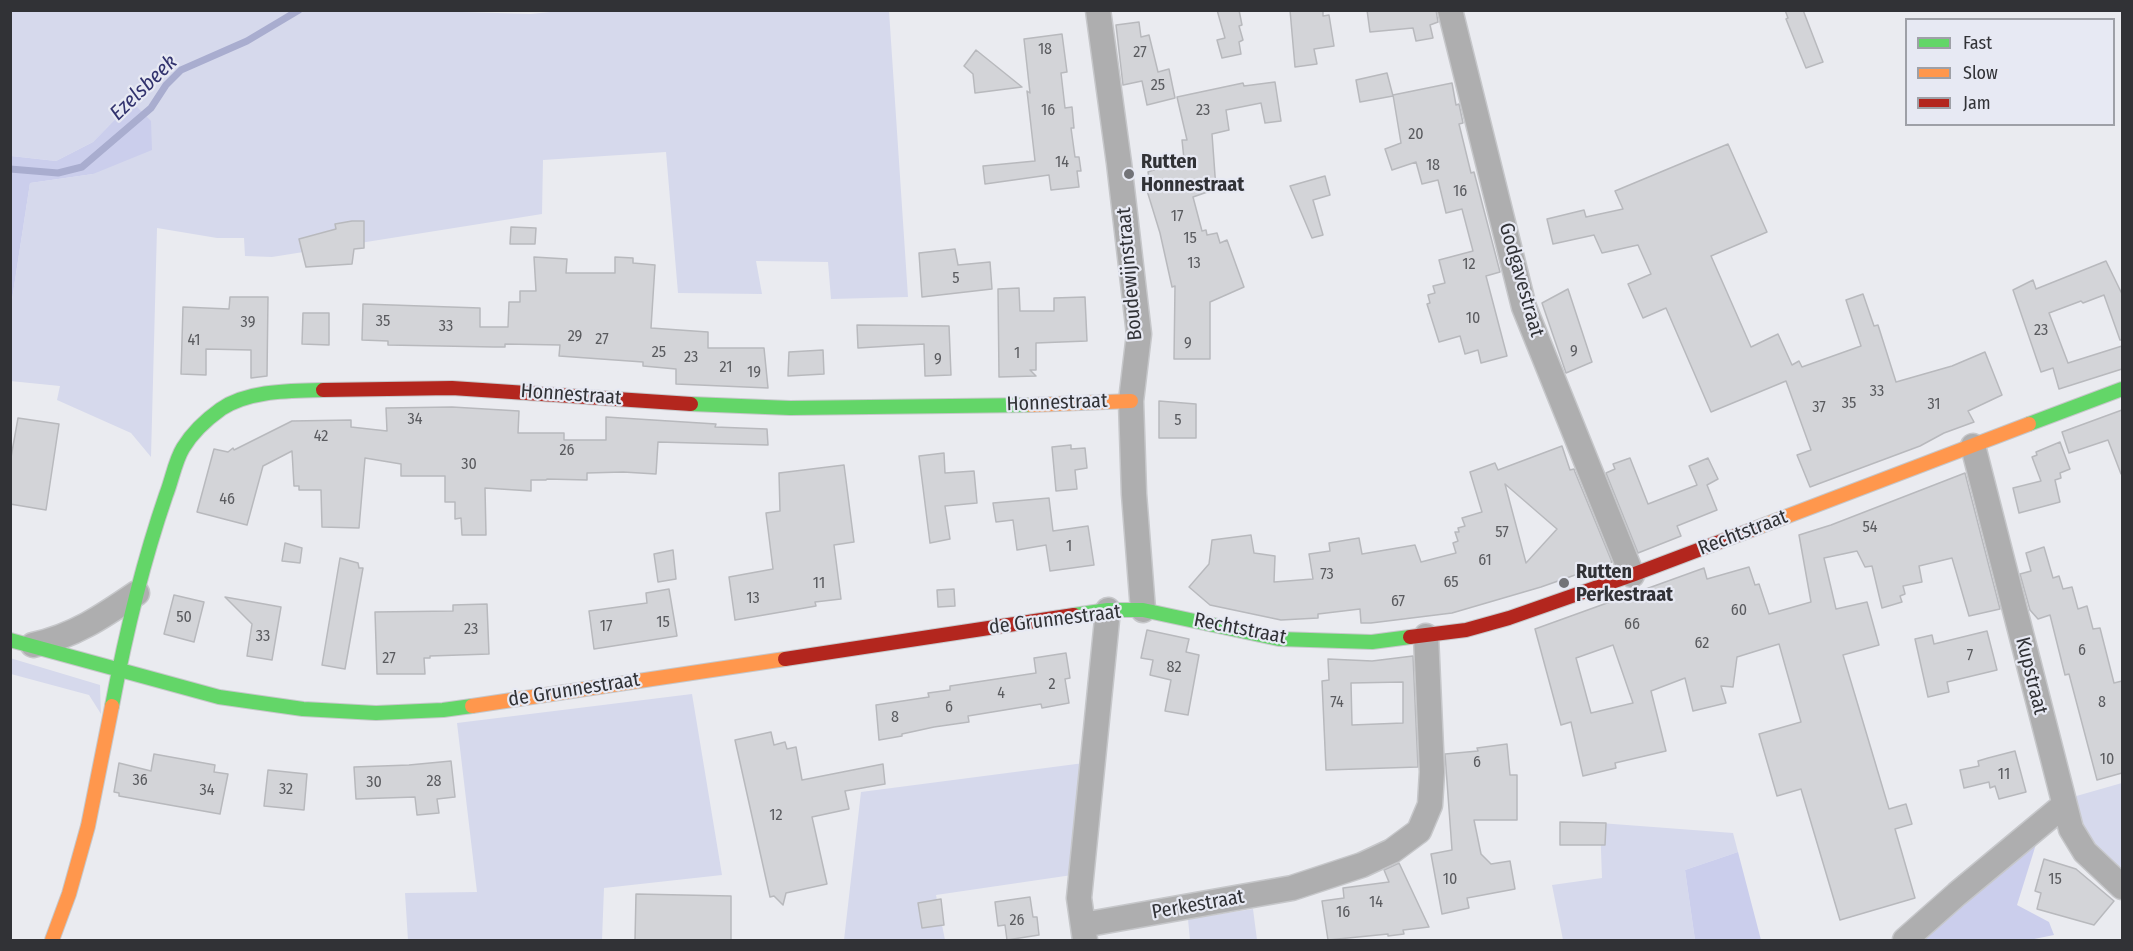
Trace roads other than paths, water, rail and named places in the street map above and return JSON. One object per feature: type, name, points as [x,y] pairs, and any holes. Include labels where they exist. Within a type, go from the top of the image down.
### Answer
[{"type":"street","name":"Boudewijnstraat","points":[[1098,10],[1139,334],[1131,401],[1134,494],[1143,610]]},
{"type":"street","name":"Godgavestraat","points":[[1450,10],[1524,307],[1632,575]]},
{"type":"street","name":"Honnestraat","points":[[52,940],[69,894],[88,826],[118,669],[157,522],[183,448],[203,424],[223,408],[246,399],[291,391],[452,388],[790,408],[965,407],[1131,401]]},
{"type":"street","name":"Rechtstraat","points":[[1143,610],[1279,639],[1372,642],[1466,630],[1509,618],[1632,575],[2122,389]]},
{"type":"street","name":"Kupstraat","points":[[1973,446],[2071,829],[2085,852],[2122,887]]},
{"type":"street","points":[[20,643],[56,640],[84,628],[137,593]]},
{"type":"street","name":"de Grunnestraat","points":[[20,643],[219,697],[303,709],[376,713],[443,710],[1108,610],[1143,610]]},
{"type":"street","name":"Perkestraat","points":[[1108,610],[1078,898],[1084,933],[1292,888],[1362,865],[1392,851],[1419,831],[1430,805],[1432,772],[1426,636]]},
{"type":"street","points":[[1905,940],[2064,805]]},
{"type":"waterway","name":"Ezelsbeek","points":[[10,169],[58,173],[82,167],[151,108],[166,85],[181,70],[247,41],[299,10]]},
{"type":"place","name":"Rutten Honnestraat","points":[[1129,174]]},
{"type":"place","name":"Rutten Perkestraat","points":[[1564,583]]}]
